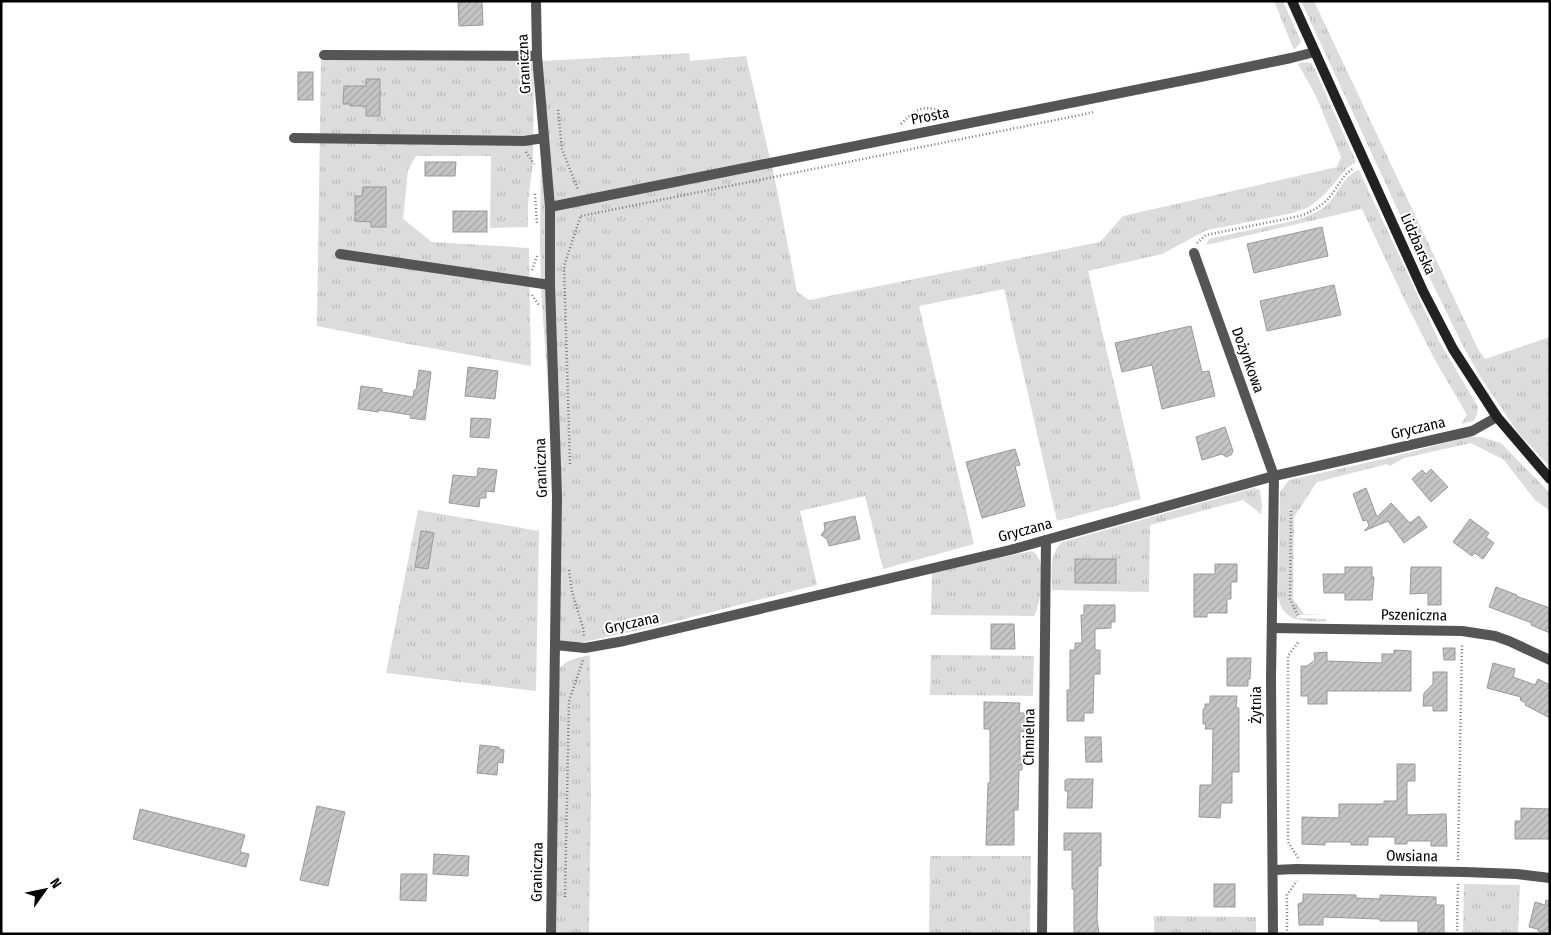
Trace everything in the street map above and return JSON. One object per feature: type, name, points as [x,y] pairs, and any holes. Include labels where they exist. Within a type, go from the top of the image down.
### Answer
[{"type":"main road","name":"Lidzbarska","points":[[1292,1],[1440,326],[1497,417],[1550,479]]},
{"type":"street","name":"Graniczna","points":[[536,1],[537,56],[550,207],[550,286],[557,497],[551,934]]},
{"type":"street","name":"Prosta","points":[[550,207],[1195,78],[1315,52]]},
{"type":"street","points":[[324,55],[537,56]]},
{"type":"street","points":[[294,138],[524,141],[544,138]]},
{"type":"street","name":"Dożynkowa","points":[[1194,253],[1274,476]]},
{"type":"street","points":[[340,254],[550,286]]},
{"type":"street","name":"Gryczana","points":[[555,645],[585,648],[624,641],[1046,540],[1274,476],[1472,431],[1497,417]]},
{"type":"street","name":"Żytnia","points":[[1273,934],[1271,688],[1274,476]]},
{"type":"street","name":"Chmielna","points":[[1042,934],[1046,540]]},
{"type":"street","name":"Pszeniczna","points":[[1272,628],[1462,631],[1495,636],[1550,660]]},
{"type":"street","name":"Owsiana","points":[[1273,870],[1458,872],[1517,874],[1550,878]]},
{"type":"path","points":[[581,216],[1102,110]]},
{"type":"path","points":[[524,141],[524,149],[535,165]]},
{"type":"path","points":[[1194,253],[1196,244],[1206,235],[1312,212],[1328,198],[1346,173],[1352,168],[1366,163]]},
{"type":"path","points":[[536,193],[537,230]]},
{"type":"path","points":[[538,255],[531,271],[531,292],[539,305]]},
{"type":"path","points":[[1291,511],[1290,599],[1298,616],[1308,616]]},
{"type":"path","points":[[1456,640],[1462,640],[1457,934]]},
{"type":"path","points":[[1287,934],[1287,895],[1297,882],[1298,859],[1288,842],[1288,656],[1298,641],[1307,641]]},
{"type":"green space","points":[[1274,1],[1283,1],[1301,42],[1294,50]]},
{"type":"green space","points":[[1301,1],[1314,1],[1479,351],[1485,359],[1550,337],[1550,467],[1519,434],[1481,378],[1464,348],[1421,260]]},
{"type":"green space","points":[[689,53],[690,61],[746,56],[775,180],[797,292],[809,300],[1100,242],[1123,216],[1337,167],[1341,157],[1315,94],[1298,64],[1303,62],[1312,63],[1356,162],[1347,168],[1324,195],[1309,207],[1293,213],[1207,230],[1162,254],[1088,271],[1141,499],[1057,521],[1004,289],[919,306],[974,544],[883,569],[865,496],[800,511],[817,585],[657,626],[566,646],[558,643],[556,504],[541,289],[542,61]]},
{"type":"green space","points":[[321,59],[523,60],[531,62],[534,67],[533,162],[528,203],[528,227],[490,228],[491,156],[416,156],[408,170],[403,219],[432,242],[529,248],[531,366],[317,326]]},
{"type":"green space","points":[[1359,170],[1439,341],[1478,407],[1474,421],[1461,424],[1467,415],[1435,360],[1362,209],[1206,245],[1209,239],[1290,221],[1317,212],[1328,204],[1348,177]]},
{"type":"green space","points":[[1467,437],[1481,437],[1501,443],[1550,493],[1550,511],[1535,500],[1504,460],[1471,443],[1404,458],[1390,466],[1387,464],[1317,482],[1294,517],[1293,599],[1304,614],[1326,614],[1297,615],[1297,618],[1327,619],[1325,622],[1302,621],[1285,612],[1278,597],[1280,492],[1289,480],[1388,458]]},
{"type":"green space","points":[[1254,488],[1260,490],[1261,514],[1243,500],[1150,525],[1149,592],[1052,590],[1053,558],[1058,546],[1063,542]]},
{"type":"green space","points":[[418,510],[539,531],[536,691],[386,673]]},
{"type":"green space","points":[[1032,551],[1037,555],[1042,571],[1041,592],[1034,616],[931,615],[932,572]]},
{"type":"green space","points":[[590,655],[591,803],[589,934],[551,934],[555,675],[566,663]]},
{"type":"green space","points":[[931,655],[1034,656],[1033,696],[930,695]]},
{"type":"green space","points":[[930,856],[1031,856],[1030,934],[929,934]]},
{"type":"green space","points":[[1464,884],[1520,885],[1518,934],[1463,934]]},
{"type":"green space","points":[[1154,916],[1256,917],[1256,934],[1154,934]]},
{"type":"building","points":[[458,1],[482,1],[483,25],[459,26]]},
{"type":"building","points":[[298,72],[313,72],[313,100],[298,100]]},
{"type":"building","points":[[366,79],[380,79],[380,116],[366,116],[366,106],[343,104],[344,86],[366,86]]},
{"type":"building","points":[[425,162],[456,162],[455,176],[425,176]]},
{"type":"building","points":[[363,187],[386,187],[386,227],[371,227],[371,222],[355,221],[355,196],[362,196]]},
{"type":"building","points":[[453,211],[487,211],[487,232],[453,232]]},
{"type":"building","points":[[1322,227],[1328,256],[1254,273],[1247,244]]},
{"type":"building","points":[[1334,285],[1341,315],[1267,331],[1260,301]]},
{"type":"building","points":[[1191,326],[1202,372],[1209,371],[1215,396],[1162,409],[1152,365],[1122,372],[1115,343]]},
{"type":"building","points":[[468,367],[498,371],[495,399],[465,396]]},
{"type":"building","points":[[419,370],[431,372],[425,420],[410,418],[411,415],[358,409],[361,386],[382,389],[382,392],[413,397]]},
{"type":"building","points":[[471,418],[491,419],[489,438],[470,437]]},
{"type":"building","points":[[1225,427],[1233,451],[1231,455],[1226,457],[1222,454],[1202,460],[1196,437]]},
{"type":"building","points":[[1015,449],[1020,465],[1015,466],[1025,506],[982,518],[966,462]]},
{"type":"building","points":[[478,468],[497,470],[494,492],[486,491],[486,498],[480,498],[479,507],[449,503],[453,475],[477,477]]},
{"type":"building","points":[[1431,469],[1448,487],[1431,502],[1412,479],[1422,470],[1426,474]]},
{"type":"building","points":[[1366,488],[1377,517],[1391,503],[1410,523],[1419,516],[1427,527],[1404,543],[1388,521],[1364,531],[1369,526],[1367,520],[1363,521],[1353,494]]},
{"type":"building","points":[[855,516],[860,539],[829,546],[827,539],[821,535],[825,530],[824,523]]},
{"type":"building","points":[[1470,519],[1489,533],[1486,537],[1494,543],[1483,559],[1475,553],[1472,556],[1453,542]]},
{"type":"building","points":[[421,531],[434,533],[428,569],[415,567]]},
{"type":"building","points":[[1075,559],[1116,559],[1116,583],[1075,583]]},
{"type":"building","points":[[1215,564],[1237,564],[1237,582],[1231,582],[1231,599],[1227,599],[1227,613],[1207,613],[1207,617],[1194,617],[1194,574],[1215,574]]},
{"type":"building","points":[[1345,567],[1372,567],[1372,577],[1374,577],[1372,600],[1345,600],[1345,593],[1324,593],[1323,574],[1345,574]]},
{"type":"building","points":[[1411,567],[1441,567],[1441,605],[1428,605],[1428,593],[1410,594]]},
{"type":"building","points":[[1496,587],[1550,608],[1550,633],[1531,625],[1532,623],[1489,607]]},
{"type":"building","points":[[1084,605],[1115,605],[1115,622],[1111,622],[1111,628],[1095,629],[1095,650],[1100,650],[1100,674],[1094,674],[1093,713],[1084,713],[1084,721],[1067,721],[1067,690],[1070,690],[1070,650],[1075,650],[1075,643],[1082,643],[1081,615],[1084,615]]},
{"type":"building","points":[[991,624],[1014,624],[1015,649],[991,649]]},
{"type":"building","points":[[1443,648],[1455,648],[1455,660],[1444,660]]},
{"type":"building","points":[[1394,650],[1411,651],[1411,691],[1327,691],[1327,704],[1308,704],[1308,696],[1301,696],[1301,666],[1307,666],[1315,660],[1314,653],[1327,652],[1327,661],[1382,663],[1382,654],[1394,654]]},
{"type":"building","points":[[1227,658],[1251,658],[1248,686],[1227,686]]},
{"type":"building","points":[[1493,663],[1515,669],[1513,677],[1535,685],[1538,679],[1550,685],[1550,718],[1525,705],[1526,703],[1520,700],[1521,697],[1487,688]]},
{"type":"building","points":[[1433,672],[1447,672],[1447,711],[1433,711],[1433,706],[1423,706],[1424,693],[1433,684]]},
{"type":"building","points":[[1210,696],[1237,696],[1236,708],[1239,708],[1239,772],[1232,772],[1232,803],[1221,803],[1220,818],[1199,817],[1200,785],[1212,785],[1213,729],[1205,729],[1206,724],[1203,724],[1203,709],[1205,709],[1205,704],[1210,704]]},
{"type":"building","points":[[984,702],[1020,703],[1019,713],[1025,713],[1025,732],[1020,731],[1022,770],[1019,770],[1018,810],[1014,810],[1014,845],[986,845],[988,783],[990,783],[990,729],[984,729]]},
{"type":"building","points":[[1085,737],[1101,737],[1102,762],[1086,762]]},
{"type":"building","points":[[480,745],[499,747],[499,749],[504,750],[503,763],[498,762],[497,775],[477,773]]},
{"type":"building","points":[[1397,764],[1415,764],[1415,781],[1407,781],[1407,815],[1446,814],[1447,846],[1431,846],[1431,841],[1407,841],[1407,844],[1395,844],[1395,837],[1368,837],[1368,845],[1351,845],[1351,842],[1325,842],[1325,845],[1302,844],[1302,817],[1339,818],[1339,804],[1384,804],[1384,801],[1397,801]]},
{"type":"building","points":[[1093,779],[1092,808],[1067,808],[1068,791],[1065,791],[1065,780]]},
{"type":"building","points":[[317,806],[345,812],[328,886],[300,880]]},
{"type":"building","points":[[1521,808],[1550,809],[1550,839],[1515,839],[1515,821],[1521,821]]},
{"type":"building","points":[[140,809],[245,835],[240,852],[249,854],[246,867],[133,839]]},
{"type":"building","points":[[1064,833],[1101,833],[1101,866],[1098,866],[1097,920],[1099,934],[1074,934],[1072,850],[1064,850]]},
{"type":"building","points":[[434,854],[469,856],[468,876],[433,874]]},
{"type":"building","points":[[401,874],[427,874],[426,901],[400,900]]},
{"type":"building","points":[[1214,884],[1235,884],[1235,907],[1214,907]]},
{"type":"building","points":[[1303,894],[1356,895],[1356,898],[1380,899],[1380,895],[1436,897],[1436,905],[1444,905],[1444,934],[1418,933],[1418,921],[1380,921],[1380,919],[1323,917],[1323,925],[1299,925],[1298,904],[1303,902]]},
{"type":"building","points":[[1546,900],[1550,901],[1550,934],[1529,927],[1535,902],[1545,905]]}]
